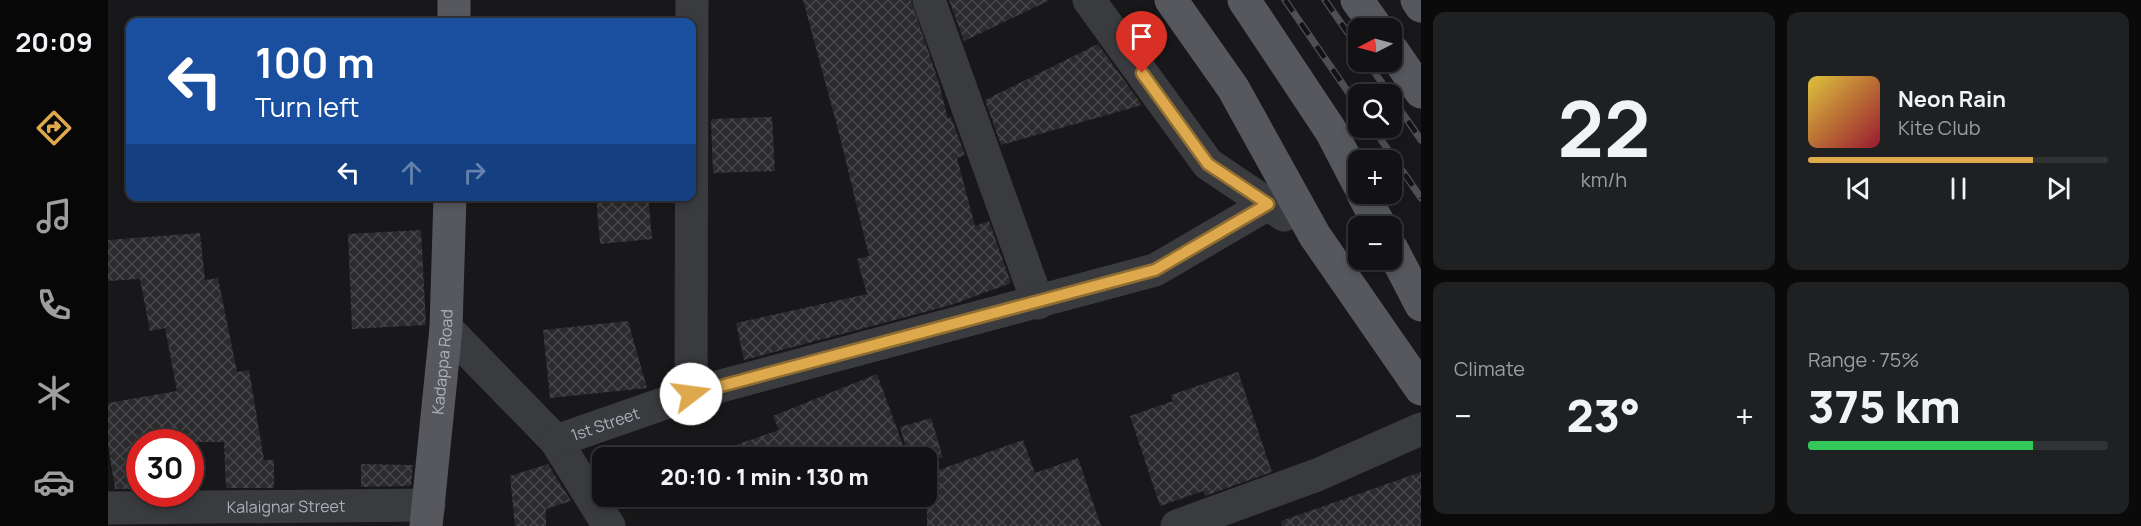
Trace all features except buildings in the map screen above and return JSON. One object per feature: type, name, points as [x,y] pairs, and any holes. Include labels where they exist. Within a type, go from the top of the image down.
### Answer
[{"type":"main road","points":[[454,0],[454,18]]},
{"type":"main road","points":[[1171,0],[1233,88],[1315,236],[1421,388]]},
{"type":"main road","points":[[1244,0],[1331,131],[1348,164]]},
{"type":"main road","points":[[1357,0],[1370,18]]},
{"type":"main road","points":[[1417,0],[1421,6]]},
{"type":"main road","points":[[1402,64],[1421,92]]},
{"type":"main road","name":"Kadappa Road","points":[[427,515],[446,328],[450,201]]},
{"type":"main road","points":[[1402,268],[1421,305]]},
{"type":"street","points":[[692,0],[692,18]]},
{"type":"street","points":[[929,0],[1038,303]]},
{"type":"street","points":[[1089,0],[1208,164],[1315,236]]},
{"type":"street","points":[[691,201],[691,394]]},
{"type":"street","name":"1st Street","points":[[556,441],[691,394],[1155,270],[1268,204]]},
{"type":"street","points":[[446,328],[556,441],[609,526]]},
{"type":"street","points":[[1177,526],[1317,475],[1421,429]]},
{"type":"street","name":"Kalaignar Street","points":[[108,508],[427,515]]},
{"type":"railway","points":[[1285,0],[1348,92]]},
{"type":"railway","points":[[1325,0],[1348,33]]},
{"type":"railway","points":[[1374,72],[1383,84]]},
{"type":"railway","points":[[1402,112],[1421,140]]},
{"type":"railway","points":[[1380,138],[1421,198]]},
{"type":"route","points":[[691,394],[1155,270],[1268,204],[1208,164],[1142,73]]}]
